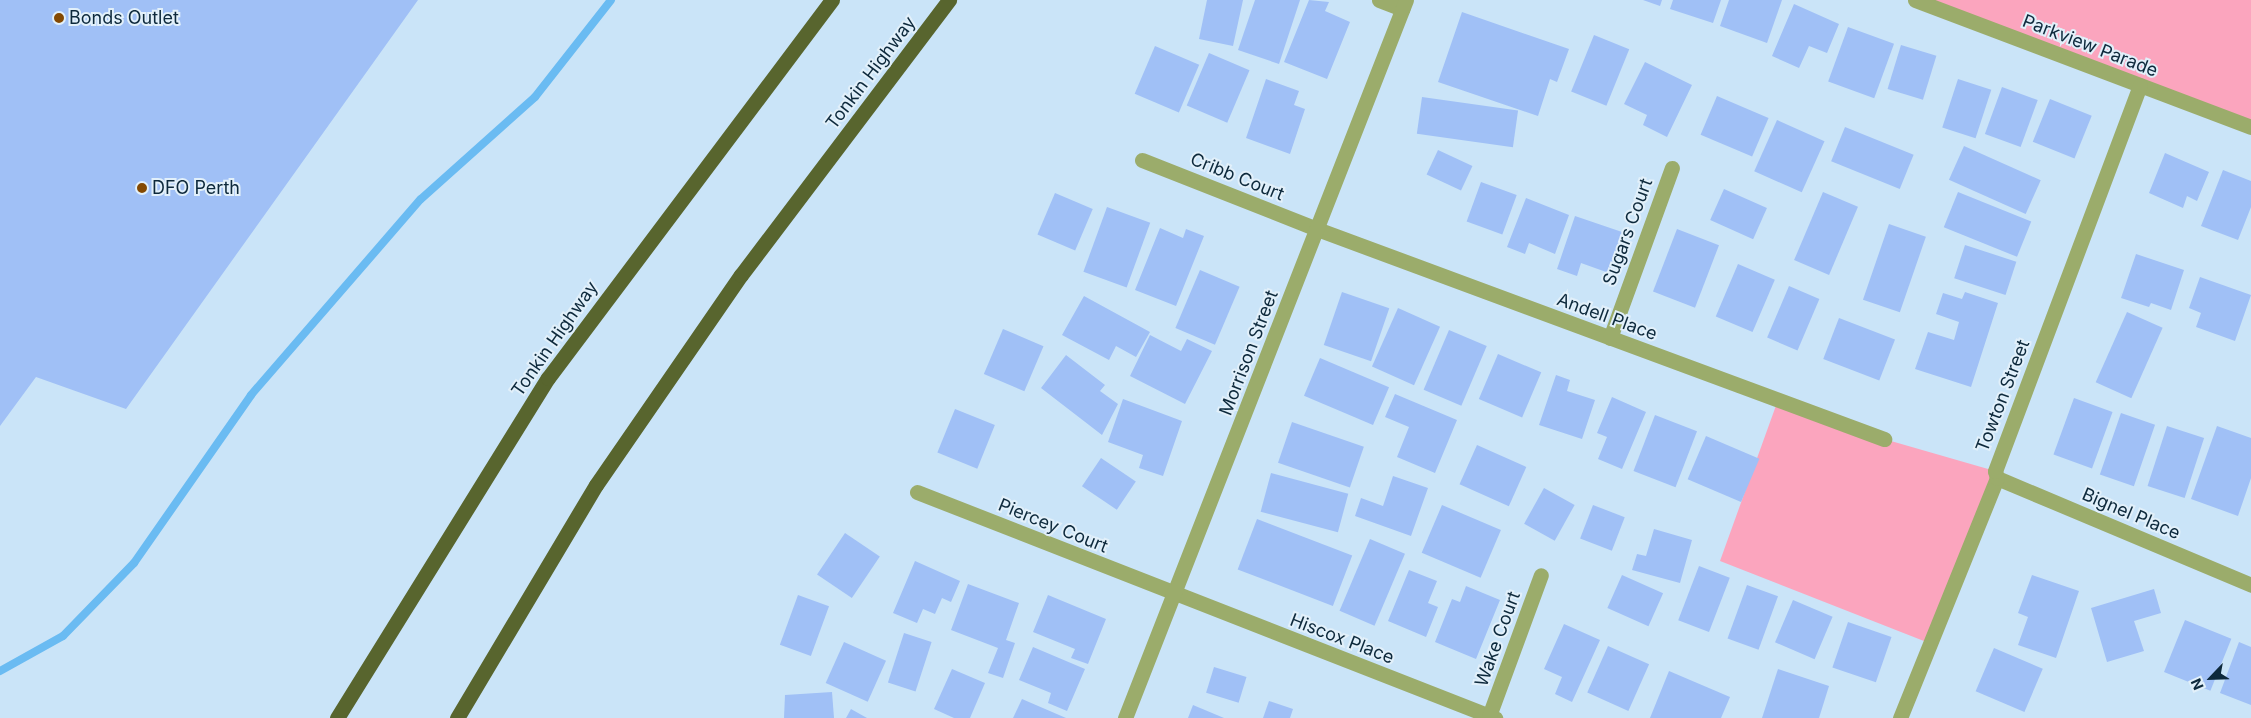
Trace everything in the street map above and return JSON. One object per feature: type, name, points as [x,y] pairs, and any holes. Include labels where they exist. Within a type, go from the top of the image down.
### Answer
[{"type":"highway","name":"Tonkin Highway","points":[[337,718],[548,378],[832,0]]},
{"type":"highway","name":"Tonkin Highway","points":[[459,715],[596,485],[741,275],[949,0]]},
{"type":"street","points":[[1379,0],[1404,5]]},
{"type":"street","name":"Parkview Parade","points":[[1915,0],[2251,127]]},
{"type":"street","name":"Morrison Street","points":[[1125,718],[1404,5]]},
{"type":"street","name":"Towton Street","points":[[1900,718],[1996,478],[1995,471],[2140,85]]},
{"type":"street","name":"Cribb Court","points":[[1142,160],[1317,229]]},
{"type":"street","name":"Sugars Court","points":[[1610,338],[1672,168]]},
{"type":"street","name":"Andell Place","points":[[1317,229],[1884,439]]},
{"type":"street","name":"Bignel Place","points":[[1996,478],[2251,585]]},
{"type":"street","name":"Piercey Court","points":[[917,492],[1175,594]]},
{"type":"street","name":"Wake Court","points":[[1492,717],[1541,575]]},
{"type":"street","name":"Hiscox Place","points":[[1175,594],[1492,717]]},
{"type":"shaded area","points":[[1915,0],[2251,0],[2251,127]]},
{"type":"shaded area","points":[[1778,400],[1884,439],[1995,471],[1929,643],[1720,561]]},
{"type":"building","name":"DFO Perth","points":[[0,0],[418,0],[126,409],[36,377],[0,426]]},
{"type":"building","points":[[1207,0],[1243,0],[1233,46],[1199,39]]},
{"type":"building","points":[[1255,0],[1300,0],[1279,64],[1238,50]]},
{"type":"building","points":[[1309,0],[1329,2],[1325,11],[1350,22],[1327,79],[1284,62]]},
{"type":"building","points":[[1643,0],[1662,0],[1660,6]]},
{"type":"building","points":[[1673,0],[1721,0],[1713,23],[1670,9]]},
{"type":"building","points":[[1729,0],[1782,0],[1767,43],[1720,26]]},
{"type":"building","points":[[1794,4],[1839,24],[1827,53],[1809,46],[1799,68],[1772,56]]},
{"type":"building","points":[[1462,12],[1569,49],[1557,82],[1550,79],[1538,116],[1438,82]]},
{"type":"building","points":[[1848,27],[1894,44],[1874,98],[1828,82]]},
{"type":"building","points":[[1594,35],[1629,49],[1606,106],[1571,92]]},
{"type":"building","points":[[1901,45],[1936,56],[1923,100],[1888,89]]},
{"type":"building","points":[[1155,46],[1199,65],[1179,113],[1135,94]]},
{"type":"building","points":[[1209,53],[1250,70],[1227,123],[1187,105]]},
{"type":"building","points":[[1645,62],[1692,85],[1667,137],[1643,125],[1647,115],[1624,104]]},
{"type":"building","points":[[1266,79],[1299,91],[1294,105],[1305,109],[1290,154],[1246,138]]},
{"type":"building","points":[[1958,79],[1991,90],[1976,138],[1942,128]]},
{"type":"building","points":[[2002,87],[2038,100],[2021,147],[1985,134]]},
{"type":"building","points":[[1717,96],[1769,118],[1752,157],[1701,135]]},
{"type":"building","points":[[1422,97],[1518,110],[1513,147],[1417,134]]},
{"type":"building","points":[[2050,99],[2092,116],[2074,159],[2033,142]]},
{"type":"building","points":[[1777,120],[1825,141],[1802,192],[1754,171]]},
{"type":"building","points":[[1845,127],[1914,155],[1900,189],[1831,161]]},
{"type":"building","points":[[1964,146],[2041,180],[2026,214],[1949,180]]},
{"type":"building","points":[[1438,150],[1472,166],[1461,191],[1427,174]]},
{"type":"building","points":[[2165,153],[2209,172],[2197,201],[2187,196],[2183,208],[2149,193]]},
{"type":"building","points":[[2223,170],[2251,181],[2251,207],[2238,240],[2201,226]]},
{"type":"building","points":[[1481,182],[1517,195],[1502,234],[1467,221]]},
{"type":"building","points":[[1724,189],[1767,208],[1753,239],[1710,220]]},
{"type":"building","points":[[1823,192],[1858,207],[1829,275],[1794,260]]},
{"type":"building","points":[[1958,192],[2031,222],[2017,257],[1944,227]]},
{"type":"building","points":[[1055,193],[1093,209],[1075,250],[1037,234]]},
{"type":"building","points":[[1526,198],[1569,215],[1555,254],[1529,243],[1525,254],[1507,247]]},
{"type":"building","points":[[1107,207],[1150,223],[1127,288],[1083,272]]},
{"type":"building","points":[[1575,216],[1622,232],[1609,273],[1581,263],[1577,276],[1557,269]]},
{"type":"building","points":[[1889,224],[1926,237],[1900,312],[1863,300]]},
{"type":"building","points":[[1160,228],[1183,238],[1186,229],[1204,236],[1176,306],[1135,290]]},
{"type":"building","points":[[1677,229],[1719,245],[1695,308],[1653,292]]},
{"type":"building","points":[[1965,245],[2016,262],[2006,295],[1954,278]]},
{"type":"building","points":[[2136,254],[2184,270],[2171,310],[2151,303],[2149,307],[2121,298]]},
{"type":"building","points":[[1738,264],[1775,280],[1753,332],[1716,316]]},
{"type":"building","points":[[1200,270],[1240,287],[1215,345],[1175,328]]},
{"type":"building","points":[[2200,277],[2251,295],[2235,341],[2196,327],[2201,313],[2189,308]]},
{"type":"building","points":[[1789,286],[1819,299],[1797,350],[1767,338]]},
{"type":"building","points":[[1342,292],[1389,308],[1371,361],[1324,345]]},
{"type":"building","points":[[1965,292],[1998,303],[1971,387],[1915,369],[1928,332],[1954,340],[1959,322],[1936,314],[1943,293],[1962,299]]},
{"type":"building","points":[[1084,296],[1150,332],[1136,357],[1116,346],[1109,360],[1062,335]]},
{"type":"building","points":[[1398,308],[1440,327],[1414,385],[1372,366]]},
{"type":"building","points":[[2127,312],[2163,328],[2131,398],[2096,382]]},
{"type":"building","points":[[1839,318],[1895,340],[1879,381],[1823,359]]},
{"type":"building","points":[[1003,329],[1044,346],[1024,391],[984,374]]},
{"type":"building","points":[[1449,330],[1487,346],[1461,406],[1424,390]]},
{"type":"building","points":[[1150,335],[1181,351],[1187,339],[1212,351],[1185,404],[1130,376]]},
{"type":"building","points":[[1498,354],[1541,372],[1522,417],[1479,399]]},
{"type":"building","points":[[1066,355],[1105,385],[1100,391],[1118,404],[1102,435],[1041,388]]},
{"type":"building","points":[[1320,358],[1389,387],[1373,425],[1304,396]]},
{"type":"building","points":[[1556,375],[1570,380],[1567,391],[1595,400],[1582,439],[1539,425]]},
{"type":"building","points":[[1395,394],[1457,420],[1435,473],[1397,457],[1409,427],[1385,417]]},
{"type":"building","points":[[1612,397],[1646,412],[1622,469],[1598,459],[1607,437],[1597,433]]},
{"type":"building","points":[[2074,398],[2113,412],[2092,468],[2053,454]]},
{"type":"building","points":[[1123,399],[1182,421],[1163,476],[1139,468],[1143,455],[1108,442]]},
{"type":"building","points":[[955,409],[995,425],[977,469],[937,453]]},
{"type":"building","points":[[2121,413],[2155,425],[2134,486],[2100,474]]},
{"type":"building","points":[[1655,415],[1697,431],[1676,487],[1633,471]]},
{"type":"building","points":[[1292,422],[1364,447],[1350,487],[1278,463]]},
{"type":"building","points":[[2167,426],[2204,438],[2185,498],[2148,486]]},
{"type":"building","points":[[2217,426],[2251,438],[2251,478],[2238,516],[2191,499]]},
{"type":"building","points":[[1706,436],[1759,459],[1741,502],[1688,479]]},
{"type":"building","points":[[1477,445],[1526,467],[1509,506],[1460,484]]},
{"type":"building","points":[[1101,458],[1136,481],[1117,510],[1082,486]]},
{"type":"building","points":[[1271,473],[1348,494],[1338,532],[1261,512]]},
{"type":"building","points":[[1393,476],[1428,488],[1411,536],[1355,516],[1361,498],[1383,506]]},
{"type":"building","points":[[1544,488],[1575,505],[1555,541],[1524,524]]},
{"type":"building","points":[[1442,505],[1501,530],[1481,578],[1422,553]]},
{"type":"building","points":[[1593,505],[1625,517],[1612,551],[1580,539]]},
{"type":"building","points":[[1257,519],[1352,556],[1333,606],[1238,569]]},
{"type":"building","points":[[1654,529],[1692,540],[1680,583],[1632,570],[1637,554],[1646,556]]},
{"type":"building","points":[[845,533],[880,556],[852,598],[817,574]]},
{"type":"building","points":[[1370,539],[1405,554],[1375,626],[1340,611]]},
{"type":"building","points":[[915,561],[960,581],[951,602],[942,598],[935,614],[923,609],[917,623],[893,613]]},
{"type":"building","points":[[1699,566],[1730,578],[1709,632],[1678,620]]},
{"type":"building","points":[[1409,570],[1437,581],[1428,603],[1438,607],[1426,637],[1388,621]]},
{"type":"building","points":[[1622,575],[1663,593],[1648,626],[1607,608]]},
{"type":"building","points":[[2032,575],[2079,591],[2056,658],[2018,645],[2028,617],[2018,613]]},
{"type":"building","points":[[968,584],[1019,603],[1006,640],[1015,643],[1003,678],[988,673],[998,648],[951,630]]},
{"type":"building","points":[[1747,585],[1778,596],[1759,650],[1728,639]]},
{"type":"building","points":[[1466,586],[1500,600],[1476,659],[1435,642],[1452,599],[1460,602]]},
{"type":"building","points":[[2154,589],[2161,613],[2134,621],[2144,651],[2107,662],[2091,608]]},
{"type":"building","points":[[798,595],[829,606],[811,656],[780,645]]},
{"type":"building","points":[[1048,595],[1106,619],[1088,664],[1071,658],[1075,649],[1033,632]]},
{"type":"building","points":[[1793,600],[1833,617],[1815,659],[1775,642]]},
{"type":"building","points":[[2185,620],[2231,639],[2210,691],[2164,672]]},
{"type":"building","points":[[1848,622],[1891,637],[1876,682],[1832,667]]},
{"type":"building","points":[[1564,624],[1600,640],[1572,702],[1555,694],[1562,677],[1544,669]]},
{"type":"building","points":[[904,633],[932,642],[916,691],[888,682]]},
{"type":"building","points":[[844,642],[886,661],[868,702],[826,683]]},
{"type":"building","points":[[2239,642],[2251,647],[2251,705],[2220,693]]},
{"type":"building","points":[[1608,646],[1649,664],[1628,711],[1587,693]]},
{"type":"building","points":[[1033,647],[1085,669],[1067,711],[1048,703],[1051,693],[1019,680]]},
{"type":"building","points":[[1994,648],[2043,669],[2024,712],[1976,691]]},
{"type":"building","points":[[1214,667],[1247,677],[1239,703],[1206,693]]},
{"type":"building","points":[[952,669],[985,683],[970,718],[954,718],[934,709]]},
{"type":"building","points":[[1778,669],[1829,686],[1819,718],[1762,718]]},
{"type":"building","points":[[1669,671],[1730,697],[1721,718],[1650,718]]},
{"type":"building","points":[[832,692],[834,718],[784,718],[785,695]]},
{"type":"building","points":[[1022,699],[1066,718],[1013,718]]},
{"type":"building","points":[[1269,701],[1293,709],[1290,718],[1263,718]]},
{"type":"building","points":[[1193,705],[1224,718],[1188,718]]},
{"type":"building","points":[[851,709],[867,718],[846,718]]},
{"type":"waterway","points":[[0,671],[63,636],[134,563],[251,395],[421,199],[535,97],[611,0]]},
{"type":"place","name":"Bonds Outlet","points":[[59,18]]},
{"type":"place","name":"DFO Perth","points":[[142,188]]}]
